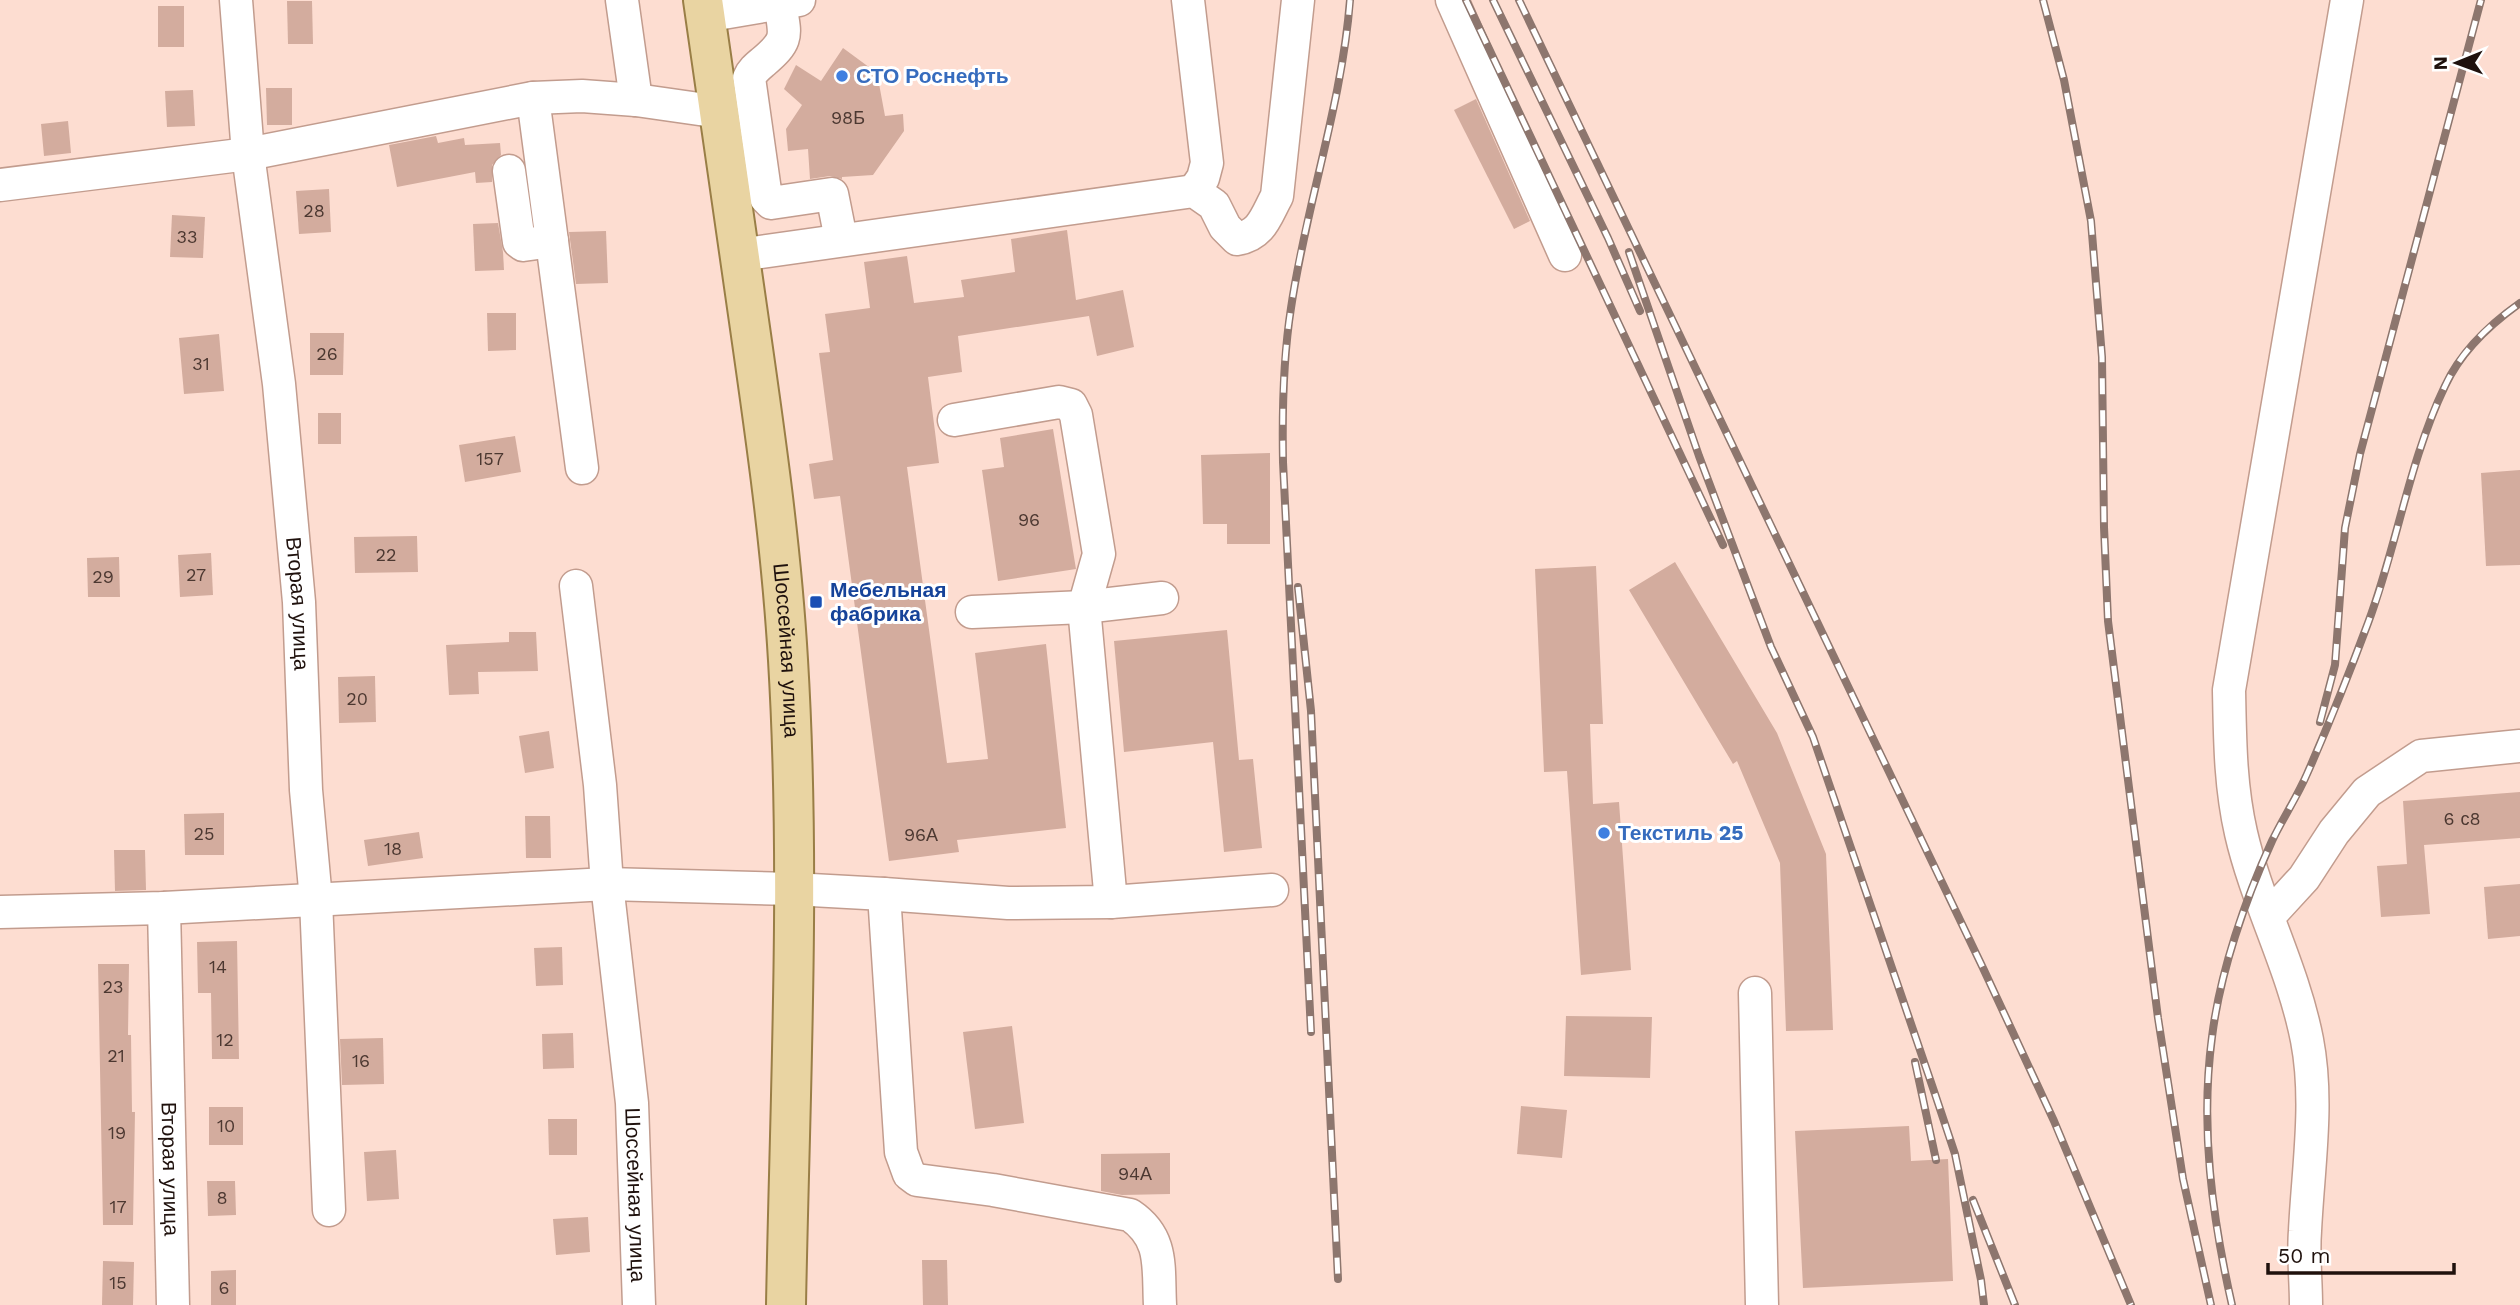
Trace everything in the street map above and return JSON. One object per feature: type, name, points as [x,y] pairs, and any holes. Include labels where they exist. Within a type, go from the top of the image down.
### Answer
[{"type":"main road","name":"Шоссейная улица","points":[[704,8],[779,553],[788,658],[793,889],[786,1305]]},
{"type":"street","name":"Вторая улица","points":[[236,0],[248,154],[279,384],[299,602],[306,790],[316,900],[329,1210]]},
{"type":"street","points":[[622,0],[636,100]]},
{"type":"street","points":[[1188,0],[1207,163],[1203,178],[1194,191]]},
{"type":"street","points":[[739,255],[1194,191],[1214,205],[1225,227],[1237,239],[1250,237],[1263,224],[1277,195],[1298,0]]},
{"type":"street","points":[[1452,0],[1566,255]]},
{"type":"street","points":[[2306,1305],[2304,1235],[2312,1096],[2307,1041],[2290,973],[2256,884],[2241,833],[2231,780],[2229,690],[2347,0]]},
{"type":"street","points":[[704,8],[789,2],[783,42],[749,78],[766,198],[771,203],[832,194],[841,239]]},
{"type":"street","points":[[0,185],[248,154],[533,98],[582,96],[636,100],[720,112]]},
{"type":"street","points":[[533,98],[582,468]]},
{"type":"street","points":[[509,171],[519,242],[523,245],[552,240]]},
{"type":"street","points":[[954,420],[1059,402],[1071,405],[1076,415],[1099,554],[1084,607],[1111,902]]},
{"type":"street","name":"Шоссейная улица","points":[[576,586],[600,785],[607,884],[632,1103],[639,1305]]},
{"type":"street","points":[[972,612],[1084,607],[1162,598]]},
{"type":"street","points":[[2269,916],[2304,878],[2334,832],[2367,792],[2421,756],[2520,746]]},
{"type":"street","points":[[0,912],[164,908],[607,884],[793,889],[1008,904],[1111,902],[1272,890]]},
{"type":"street","points":[[884,894],[901,1153],[909,1174],[916,1180],[993,1190],[1130,1215],[1146,1226],[1154,1239],[1160,1305]]},
{"type":"street","name":"Вторая улица","points":[[164,908],[173,1305]]},
{"type":"street","points":[[1755,993],[1762,1305]]},
{"type":"building","points":[[287,1],[312,1],[313,44],[288,44]]},
{"type":"building","points":[[158,6],[184,6],[184,47],[158,47]]},
{"type":"building","points":[[843,48],[877,73],[885,116],[903,114],[904,131],[873,175],[810,179],[808,149],[788,151],[786,129],[802,105],[784,89],[796,65],[821,81]]},
{"type":"building","points":[[266,88],[292,88],[292,125],[267,125]]},
{"type":"building","points":[[193,90],[195,126],[167,127],[165,91]]},
{"type":"building","points":[[1476,99],[1530,221],[1514,229],[1454,110]]},
{"type":"building","points":[[68,121],[71,153],[44,156],[41,124]]},
{"type":"building","points":[[436,136],[438,143],[464,138],[465,145],[500,143],[501,155],[492,165],[492,182],[476,183],[475,172],[397,187],[389,145]]},
{"type":"building","points":[[329,189],[331,232],[299,234],[296,191]]},
{"type":"building","points":[[172,215],[205,217],[203,258],[170,257]]},
{"type":"building","points":[[498,223],[504,270],[475,271],[473,224]]},
{"type":"building","points":[[1067,230],[1076,300],[1123,290],[1134,347],[1097,356],[1089,316],[958,336],[962,372],[928,377],[939,463],[907,467],[947,763],[988,759],[975,653],[1046,644],[1066,828],[957,840],[959,852],[889,861],[840,496],[814,499],[809,464],[833,460],[819,353],[830,352],[825,314],[870,308],[864,262],[907,256],[914,303],[964,297],[961,280],[1015,272],[1011,239]]},
{"type":"building","points":[[606,231],[608,283],[576,284],[569,232]]},
{"type":"building","points":[[487,313],[516,313],[516,350],[488,351]]},
{"type":"building","points":[[310,333],[344,333],[343,375],[310,375]]},
{"type":"building","points":[[219,334],[224,391],[184,394],[179,338]]},
{"type":"building","points":[[318,413],[341,413],[341,444],[318,444]]},
{"type":"building","points":[[1053,429],[1076,569],[998,581],[982,470],[1004,467],[1000,438]]},
{"type":"building","points":[[515,436],[521,472],[465,482],[459,445]]},
{"type":"building","points":[[1270,453],[1270,544],[1227,544],[1227,524],[1203,524],[1201,455]]},
{"type":"building","points":[[2520,470],[2520,565],[2486,566],[2481,473]]},
{"type":"building","points":[[417,536],[418,572],[355,573],[354,537]]},
{"type":"building","points":[[211,553],[213,595],[180,597],[178,555]]},
{"type":"building","points":[[119,557],[120,597],[88,597],[87,558]]},
{"type":"building","points":[[1675,562],[1777,733],[1826,854],[1833,1030],[1786,1031],[1780,863],[1737,761],[1733,764],[1629,590]]},
{"type":"building","points":[[1596,566],[1603,724],[1590,724],[1593,804],[1619,802],[1631,970],[1581,975],[1567,771],[1544,772],[1535,569]]},
{"type":"building","points":[[1227,630],[1239,760],[1253,759],[1262,848],[1224,852],[1213,742],[1124,752],[1114,641]]},
{"type":"building","points":[[509,632],[536,632],[538,671],[478,672],[479,694],[449,695],[446,645],[509,642]]},
{"type":"building","points":[[375,676],[376,722],[339,723],[338,677]]},
{"type":"building","points":[[549,731],[554,768],[525,773],[519,736]]},
{"type":"building","points":[[2520,792],[2520,838],[2424,845],[2430,914],[2381,917],[2377,866],[2407,864],[2403,801]]},
{"type":"building","points":[[224,813],[224,855],[185,855],[184,814]]},
{"type":"building","points":[[525,816],[550,816],[551,858],[526,858]]},
{"type":"building","points":[[419,832],[423,858],[368,866],[364,840]]},
{"type":"building","points":[[114,850],[145,850],[146,890],[115,891]]},
{"type":"building","points":[[2520,884],[2520,936],[2488,939],[2484,887]]},
{"type":"building","points":[[237,941],[239,1059],[212,1059],[211,993],[198,993],[197,942]]},
{"type":"building","points":[[562,947],[563,985],[536,986],[534,948]]},
{"type":"building","points":[[98,964],[129,964],[128,1035],[131,1035],[132,1112],[135,1112],[133,1225],[103,1225]]},
{"type":"building","points":[[1566,1016],[1652,1017],[1650,1078],[1564,1076]]},
{"type":"building","points":[[1012,1026],[1024,1123],[975,1129],[963,1032]]},
{"type":"building","points":[[573,1033],[574,1068],[543,1069],[542,1034]]},
{"type":"building","points":[[383,1038],[384,1084],[342,1085],[340,1039]]},
{"type":"building","points":[[1521,1106],[1567,1110],[1562,1158],[1517,1154]]},
{"type":"building","points":[[209,1107],[243,1107],[243,1145],[209,1145]]},
{"type":"building","points":[[548,1119],[577,1119],[577,1155],[549,1155]]},
{"type":"building","points":[[1909,1126],[1911,1161],[1948,1159],[1953,1281],[1803,1288],[1795,1131]]},
{"type":"building","points":[[396,1150],[399,1199],[367,1201],[364,1152]]},
{"type":"building","points":[[1170,1153],[1170,1194],[1122,1195],[1101,1191],[1101,1154]]},
{"type":"building","points":[[207,1181],[235,1181],[236,1215],[208,1216]]},
{"type":"building","points":[[588,1217],[590,1252],[556,1255],[553,1219]]},
{"type":"building","points":[[922,1260],[947,1260],[948,1305],[923,1305]]},
{"type":"building","points":[[103,1261],[134,1262],[133,1305],[102,1305]]},
{"type":"building","points":[[236,1270],[236,1305],[211,1305],[211,1271]]},
{"type":"railway","points":[[1311,1032],[1283,462],[1284,385],[1288,327],[1305,231],[1340,78],[1350,0]]},
{"type":"railway","points":[[1466,0],[1723,545]]},
{"type":"railway","points":[[1493,0],[1608,238],[1640,311]]},
{"type":"railway","points":[[1519,0],[1983,968],[2054,1121],[2131,1305]]},
{"type":"railway","points":[[2043,0],[2064,80],[2091,221],[2102,357],[2108,621],[2158,1018],[2183,1179],[2211,1305]]},
{"type":"railway","points":[[2320,722],[2335,665],[2345,528],[2360,454],[2481,0]]},
{"type":"railway","points":[[1629,252],[1699,456],[1771,647],[1813,737],[1935,1094],[1955,1154],[1984,1305]]},
{"type":"railway","points":[[2232,1305],[2214,1205],[2207,1104],[2212,1037],[2227,962],[2262,864],[2307,774],[2361,642],[2378,594],[2412,474],[2445,386],[2459,361],[2477,340],[2497,320],[2520,303]]},
{"type":"railway","points":[[1298,587],[1311,711],[1338,1279]]},
{"type":"railway","points":[[1915,1062],[1936,1160]]},
{"type":"railway","points":[[1973,1200],[2015,1305]]},
{"type":"place","name":"СТО Роснефть","points":[[842,76]]},
{"type":"place","name":"Мебельная фабрика","points":[[816,602]]},
{"type":"place","name":"Текстиль 25","points":[[1604,833]]}]
